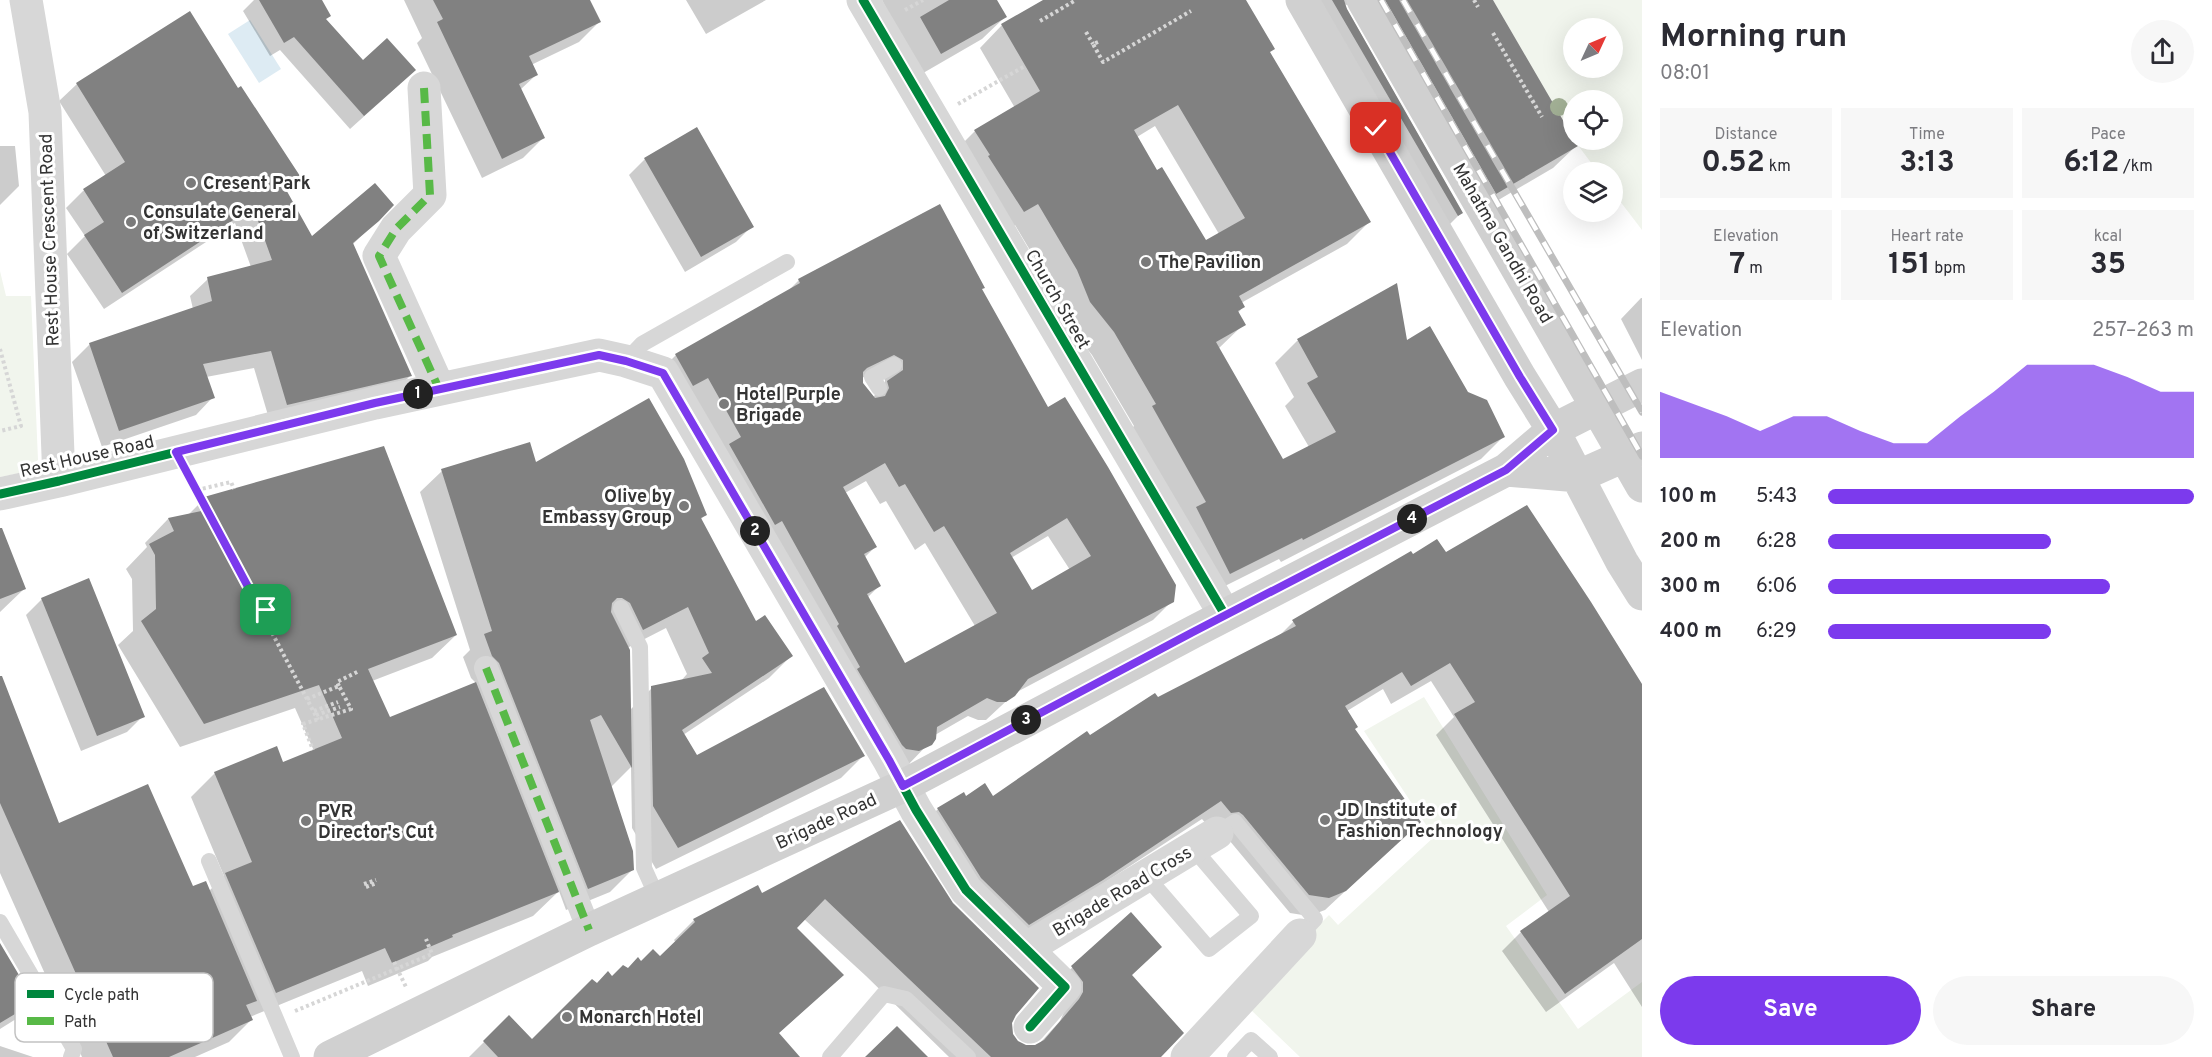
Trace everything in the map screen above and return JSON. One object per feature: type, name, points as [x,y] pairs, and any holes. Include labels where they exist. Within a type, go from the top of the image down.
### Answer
[{"type":"main road","points":[[1302,0],[1553,430],[1622,562],[1642,594]]},
{"type":"main road","name":"Mahatma Gandhi Road","points":[[1363,0],[1598,408],[1633,452],[1642,486]]},
{"type":"main road","name":"Brigade Road","points":[[330,1057],[589,930],[903,786],[1225,615],[1506,470],[1553,430],[1642,385]]},
{"type":"main road","points":[[1506,470],[1579,476],[1633,452]]},
{"type":"street","name":"Rest House Crescent Road","points":[[26,0],[45,112],[59,481]]},
{"type":"street","name":"Church Street","points":[[862,0],[1225,615]]},
{"type":"street","points":[[424,88],[430,195],[396,229],[379,256],[439,389]]},
{"type":"street","name":"Rest House Road","points":[[0,494],[375,403],[599,355],[626,361],[663,373],[903,786]]},
{"type":"street","points":[[486,668],[589,930]]},
{"type":"street","points":[[903,786],[966,890],[1065,987],[1030,1027]]},
{"type":"street","name":"Brigade Road Cross","points":[[1027,948],[1205,840]]},
{"type":"street","points":[[1188,1057],[1300,935]]},
{"type":"lane","points":[[626,361],[642,344],[787,262]]},
{"type":"lane","points":[[879,388],[872,377],[894,365]]},
{"type":"lane","points":[[621,608],[640,647],[645,868],[658,899]]},
{"type":"lane","points":[[1146,876],[1209,949],[1251,916],[1205,840],[1235,822],[1315,919],[1300,935]]},
{"type":"lane","points":[[209,861],[292,1057]]},
{"type":"lane","points":[[0,922],[30,973]]},
{"type":"lane","points":[[830,1057],[884,994],[906,999],[968,1057]]},
{"type":"lane","points":[[1235,1057],[1251,1040],[1270,1057]]},
{"type":"lane","points":[[70,1042],[74,1049],[71,1057]]},
{"type":"path","points":[[1040,21],[1076,0]]},
{"type":"path","points":[[1474,0],[1478,7]]},
{"type":"path","points":[[1086,32],[1095,43],[1103,62],[1191,11]]},
{"type":"path","points":[[1493,33],[1542,117]]},
{"type":"path","points":[[959,103],[1025,66]]},
{"type":"path","points":[[0,349],[21,426],[0,431]]},
{"type":"path","points":[[0,376],[7,374]]},
{"type":"path","points":[[176,452],[264,612],[316,715]]},
{"type":"path","points":[[197,490],[231,482],[234,489]]},
{"type":"path","points":[[316,715],[351,709],[337,682],[359,671]]},
{"type":"path","points":[[307,699],[341,686]]},
{"type":"path","points":[[344,696],[350,693]]},
{"type":"path","points":[[313,750],[303,724],[339,704]]},
{"type":"path","points":[[365,886],[376,881]]},
{"type":"path","points":[[275,1019],[432,954],[426,939]]},
{"type":"path","points":[[394,962],[406,988]]},
{"type":"shaded area","points":[[1493,0],[1642,0],[1642,230],[1623,205],[1623,162],[1590,162],[1582,150],[1623,150],[1623,90],[1563,90],[1563,122]]},
{"type":"shaded area","points":[[250,20],[281,69],[259,83],[228,34]]},
{"type":"shaded area","points":[[0,271],[6,296],[31,296],[38,460],[20,473],[0,477]]},
{"type":"shaded area","points":[[1424,697],[1547,895],[1506,926],[1578,1029],[1642,982],[1642,1057],[1300,1057],[1250,1009],[1304,940],[1329,915],[1338,925],[1434,837],[1364,731]]},
{"type":"building","points":[[259,0],[322,0],[331,16],[326,19],[363,60],[387,38],[416,70],[364,116],[294,37],[284,43]]},
{"type":"building","points":[[433,0],[590,0],[601,22],[529,56],[538,75],[519,84],[545,138],[502,159],[437,22],[443,19]]},
{"type":"building","points":[[949,0],[997,0],[1007,17],[941,54],[920,17]]},
{"type":"building","points":[[1043,0],[1246,0],[1275,49],[1270,52],[1371,222],[1239,296],[1245,307],[1238,311],[1246,325],[1216,342],[1283,459],[1336,432],[1307,383],[1318,377],[1297,339],[1397,283],[1407,340],[1430,326],[1468,392],[1487,400],[1505,437],[1303,540],[1302,538],[1230,574],[1196,507],[1206,502],[1152,406],[1156,404],[1114,332],[1090,302],[1077,270],[1038,204],[1024,212],[974,130],[1040,91],[1001,24]],"holes":[[[1178,105],[1245,218],[1206,240],[1162,167],[1157,170],[1134,130]]]},
{"type":"building","points":[[1332,0],[1344,0],[1463,213],[1458,216]]},
{"type":"building","points":[[1385,0],[1493,0],[1563,120],[1563,150],[1571,150],[1496,194]]},
{"type":"building","points":[[190,11],[238,88],[241,86],[300,176],[284,186],[312,236],[375,183],[394,205],[353,243],[412,376],[287,405],[271,351],[203,364],[215,398],[119,431],[89,343],[212,301],[207,277],[272,260],[253,207],[122,293],[84,235],[104,222],[83,189],[125,162],[76,83]]},
{"type":"building","points":[[697,127],[754,227],[701,257],[644,158]]},
{"type":"building","points":[[940,204],[985,288],[982,289],[1048,407],[1065,397],[1108,467],[1176,585],[1174,602],[1028,679],[1015,696],[1006,702],[997,702],[987,698],[937,727],[936,739],[932,745],[919,751],[906,749],[857,669],[860,667],[837,626],[839,624],[782,521],[775,525],[729,444],[741,437],[708,378],[693,386],[675,354],[800,283],[798,279]],"holes":[[[894,355],[903,360],[903,370],[887,381],[889,388],[885,396],[875,398],[863,383],[863,372]],[[885,463],[899,487],[905,484],[934,532],[944,526],[997,613],[905,663],[867,594],[881,586],[864,554],[877,547],[843,487]],[[1067,518],[1091,556],[1032,590],[1010,553]]]},
{"type":"building","points":[[649,398],[684,459],[707,515],[701,518],[756,621],[765,615],[793,656],[682,730],[697,755],[824,687],[865,756],[678,848],[653,806],[651,686],[712,673],[702,658],[709,653],[688,607],[643,630],[630,603],[617,598],[612,603],[611,612],[630,650],[632,768],[601,715],[590,720],[633,851],[634,870],[588,889],[499,663],[492,656],[484,634],[492,631],[441,469],[530,442],[536,462]]},
{"type":"building","points":[[384,446],[457,635],[368,669],[390,717],[476,682],[559,892],[452,935],[453,937],[392,963],[385,948],[276,993],[225,873],[252,862],[214,772],[277,746],[283,762],[342,738],[319,685],[204,724],[141,621],[156,609],[155,555],[149,544],[174,531],[168,518],[211,509],[204,497]]},
{"type":"building","points":[[1527,505],[1642,684],[1642,939],[1565,994],[1520,931],[1570,896],[1454,714],[1475,702],[1450,663],[1411,686],[1402,672],[1345,706],[1358,727],[1355,729],[1421,822],[1346,891],[1329,898],[1309,895],[1243,815],[1239,812],[1231,813],[1221,801],[1103,880],[1029,925],[981,878],[937,808],[964,792],[966,796],[985,783],[993,796],[1087,731],[1090,735],[1155,693],[1158,697],[1296,626],[1292,620],[1411,551],[1413,554],[1437,539],[1446,552]]},
{"type":"building","points":[[0,528],[2,528],[26,589],[0,599]]},
{"type":"building","points":[[89,578],[145,717],[97,736],[41,598]]},
{"type":"building","points":[[0,676],[2,676],[59,823],[148,784],[193,886],[206,881],[257,1001],[246,1005],[253,1020],[213,1038],[213,973],[76,973],[0,803]]},
{"type":"building","points":[[900,820],[953,903],[1039,988],[1012,1023],[1013,1034],[1018,1041],[1026,1045],[1035,1045],[1044,1040],[1083,992],[1083,982],[1071,966],[1131,912],[1162,947],[1132,975],[1184,1033],[1161,1057],[991,1057],[825,899],[797,928],[844,975],[779,1033],[800,1057],[498,1057],[483,1041],[509,1015],[532,1039],[592,979],[597,983],[608,971],[612,976],[623,965],[628,968],[638,957],[641,961],[653,949],[660,956],[695,922],[693,919],[758,885],[762,893]]},
{"type":"building","points":[[0,943],[18,973],[15,973],[15,1014],[0,1023]]},
{"type":"building","points":[[897,1026],[928,1057],[865,1057]]},
{"type":"building","points":[[106,1042],[203,1042],[169,1057],[113,1057]]},
{"type":"railway","points":[[1381,0],[1642,456]]},
{"type":"railway","points":[[1403,0],[1642,412]]},
{"type":"marked path","points":[[424,88],[430,195],[396,229],[379,256],[439,389]]},
{"type":"marked path","points":[[486,668],[589,930]]},
{"type":"cycle path","points":[[863,0],[1225,615]]},
{"type":"cycle path","points":[[0,494],[375,403],[599,355],[663,373],[916,810],[966,890],[1065,987],[1030,1027]]},
{"type":"place","name":"Cresent Park","points":[[191,183]]},
{"type":"place","name":"Consulate General of Switzerland","points":[[131,222]]},
{"type":"place","name":"The Pavilion","points":[[1146,262]]},
{"type":"place","name":"Hotel Purple Brigade","points":[[724,404]]},
{"type":"place","name":"Olive by Embassy Group","points":[[684,506]]},
{"type":"place","name":"JD Institute of Fashion Technology","points":[[1325,820]]},
{"type":"place","name":"PVR Director's Cut","points":[[306,821]]},
{"type":"place","name":"Monarch Hotel","points":[[567,1017]]},
{"type":"route","points":[[266,610],[262,613],[176,452],[375,403],[599,355],[626,361],[663,373],[903,786],[1506,470],[1553,430],[1376,128]]}]
